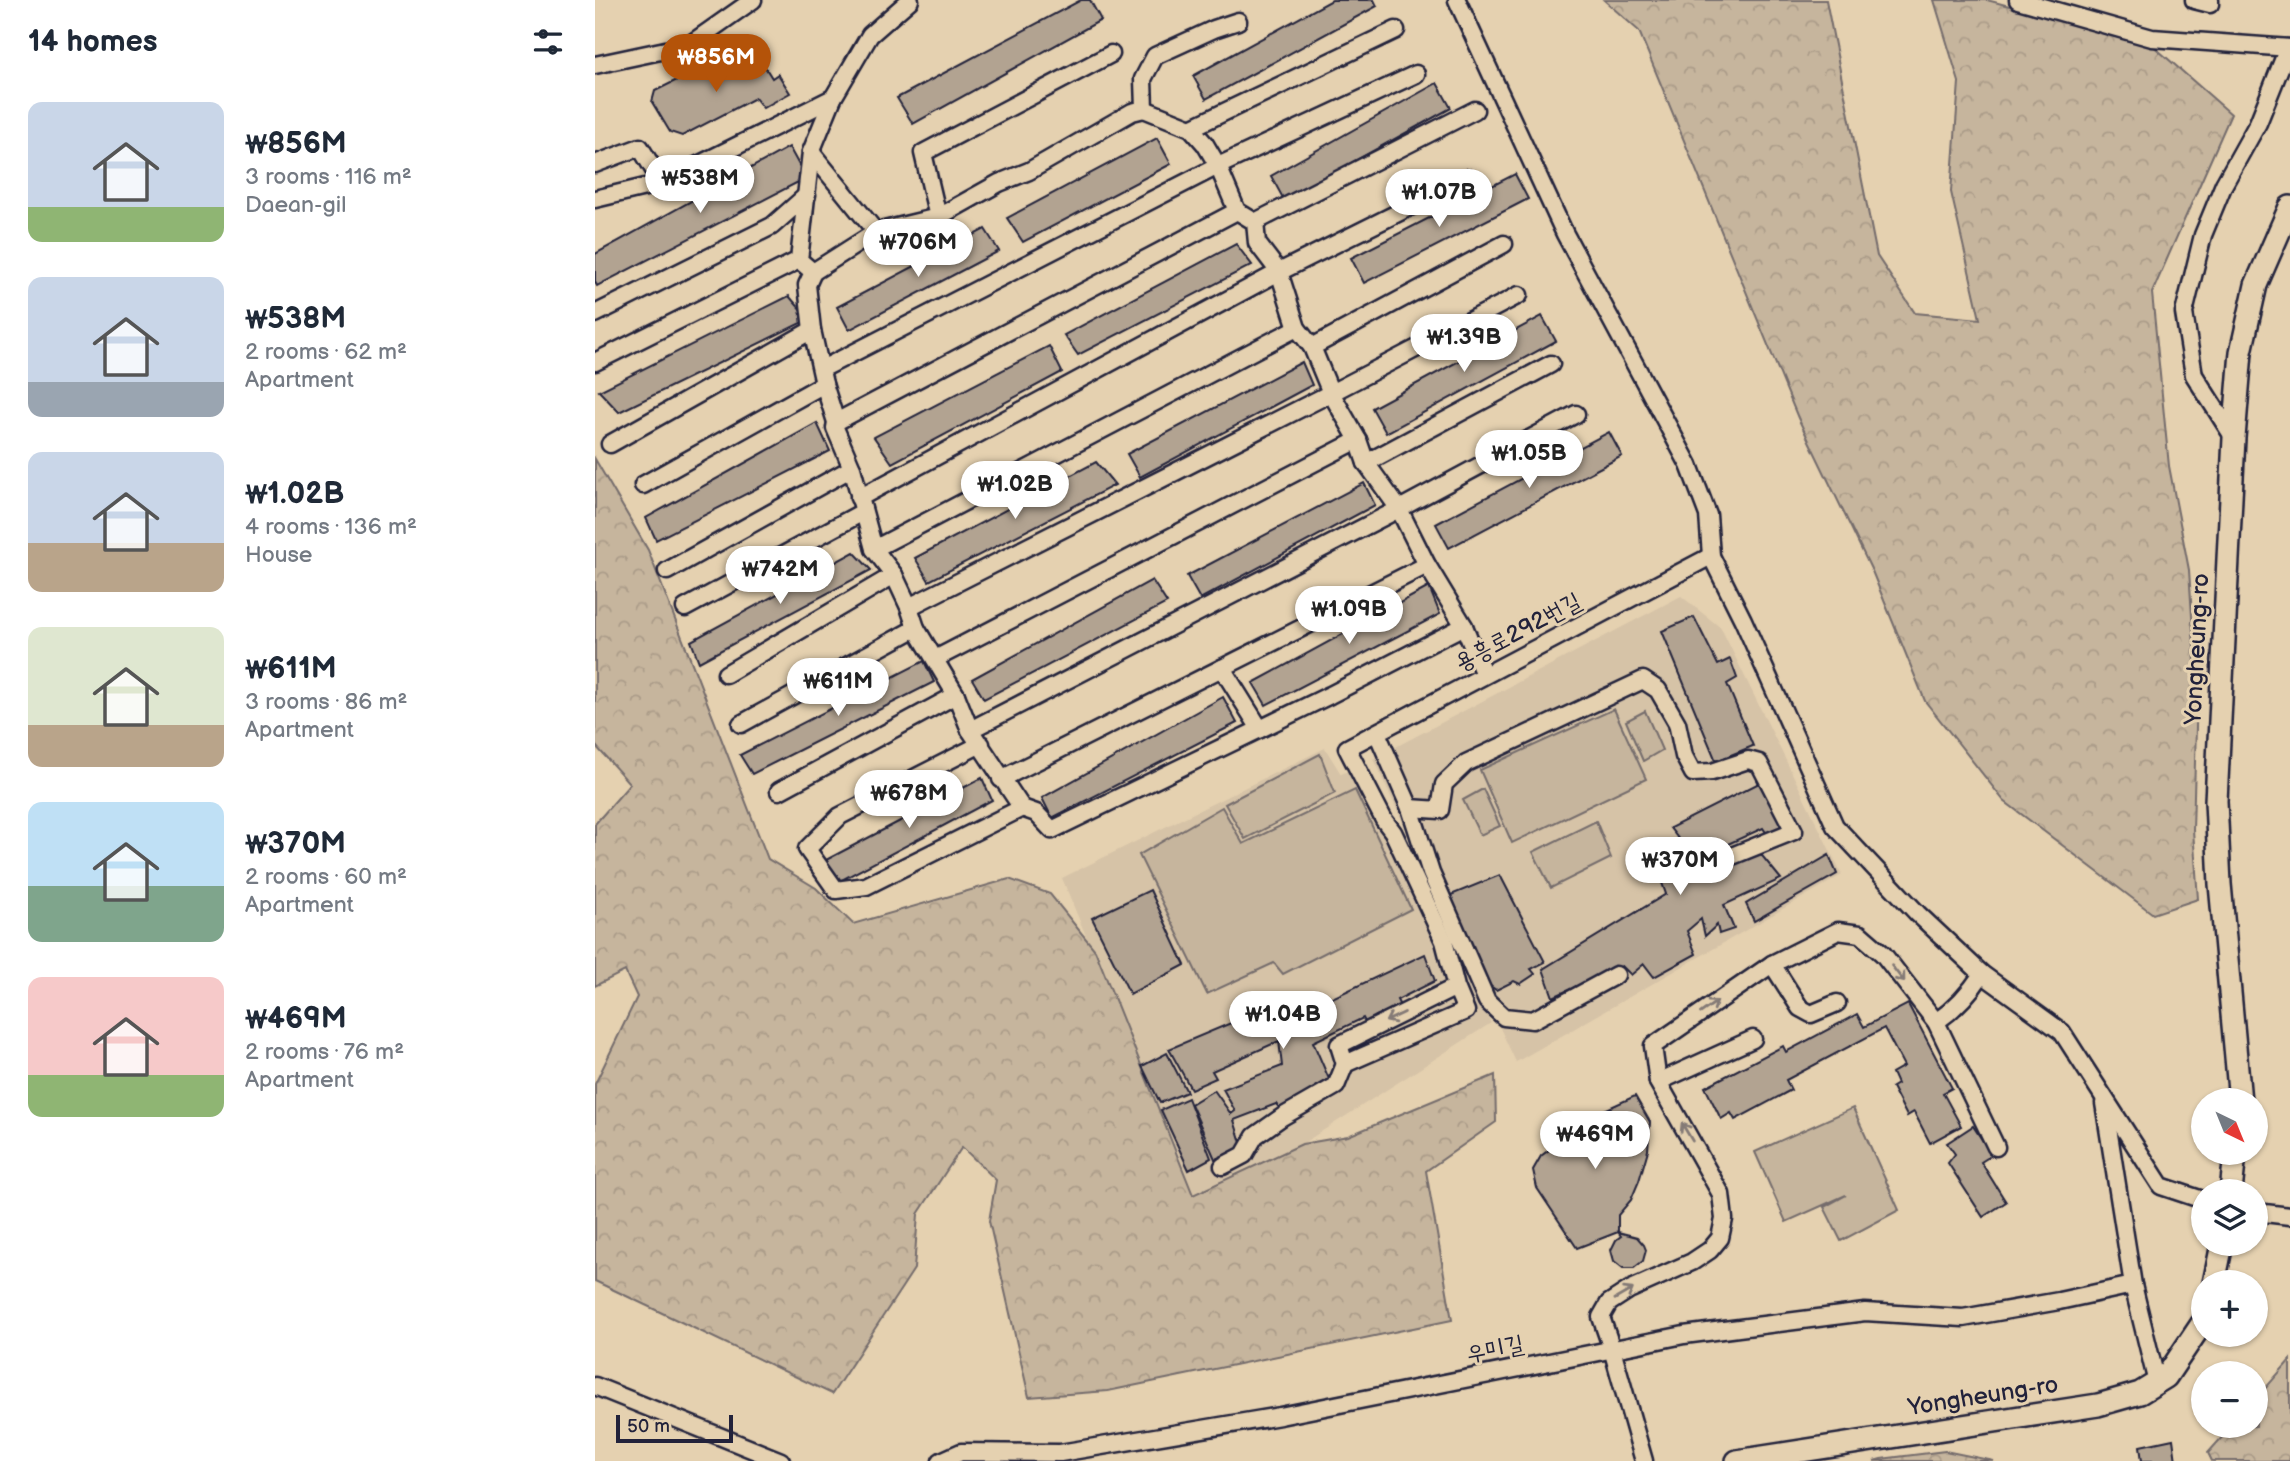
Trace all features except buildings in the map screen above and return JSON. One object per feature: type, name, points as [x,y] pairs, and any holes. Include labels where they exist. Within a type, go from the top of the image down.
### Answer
[{"type":"main road","name":"Yongheung-ro","points":[[2239,1088],[2220,884],[2216,800],[2234,438],[2241,352],[2256,285],[2290,207]]},
{"type":"main road","name":"Yongheung-ro","points":[[1737,1461],[2098,1405],[2140,1393],[2166,1377],[2191,1340]]},
{"type":"street","points":[[595,65],[688,45],[753,0]]},
{"type":"street","points":[[799,260],[811,152],[833,98],[870,35],[910,0]]},
{"type":"street","points":[[1457,0],[1565,234],[1689,465],[1708,514],[1711,556],[1743,620],[1835,826],[1918,914],[1982,974],[2062,1032],[2161,1186],[2191,1196]]},
{"type":"street","points":[[2018,0],[2152,38],[2289,48],[2258,123],[2224,184],[2203,236],[2183,313],[2194,375],[2234,438]]},
{"type":"street","points":[[2194,0],[2210,4],[2210,0]]},
{"type":"street","points":[[1144,109],[1143,79],[1155,56],[1238,21]]},
{"type":"street","points":[[1191,128],[1396,30]]},
{"type":"street","points":[[938,217],[923,153],[1111,54]]},
{"type":"street","points":[[643,485],[823,376],[1218,166],[1416,74]]},
{"type":"street","points":[[595,199],[662,183],[833,98]]},
{"type":"street","points":[[1255,222],[1237,211],[1218,166],[1205,144],[1191,128],[1144,109],[1132,112],[1030,171],[999,183],[938,217],[876,232],[813,272],[807,285],[812,330],[836,422],[835,428],[852,468],[874,549],[894,575],[916,628],[956,695],[970,730],[1001,779],[1021,808],[1035,813],[1052,830],[1464,626]]},
{"type":"street","points":[[1255,222],[1475,110]]},
{"type":"street","points":[[595,164],[640,147],[662,183]]},
{"type":"street","points":[[811,152],[876,232]]},
{"type":"street","points":[[685,608],[861,505],[1279,272],[1468,178]]},
{"type":"street","points":[[595,314],[772,226],[807,195]]},
{"type":"street","points":[[836,422],[1237,211]]},
{"type":"street","points":[[1255,222],[1257,243],[1279,272],[1297,328],[1312,347],[1331,393],[1358,440],[1366,463],[1399,509],[1427,565],[1464,626],[1484,675]]},
{"type":"street","points":[[1312,347],[1504,244]]},
{"type":"street","points":[[799,260],[813,272]]},
{"type":"street","points":[[595,362],[799,260]]},
{"type":"street","points":[[909,607],[1519,295]]},
{"type":"street","points":[[874,549],[1297,328]]},
{"type":"street","points":[[610,443],[812,330]]},
{"type":"street","points":[[1366,463],[1551,364]]},
{"type":"street","points":[[970,730],[1399,509],[1576,414]]},
{"type":"street","points":[[935,659],[1358,440]]},
{"type":"street","points":[[667,571],[852,468]]},
{"type":"street","name":"용흥로292번길","points":[[1457,987],[1444,942],[1393,832],[1384,820],[1347,748],[1711,556]]},
{"type":"street","points":[[1001,779],[1427,565]]},
{"type":"street","points":[[726,674],[894,575]]},
{"type":"street","points":[[741,724],[916,628]]},
{"type":"street","points":[[1222,668],[1260,729]]},
{"type":"street","points":[[1410,808],[1440,810],[1444,784],[1466,763],[1643,680],[1658,690],[1677,723],[1684,756],[1693,773],[1712,772],[1748,760],[1759,763],[1794,831],[1727,858]]},
{"type":"street","points":[[779,791],[956,695]]},
{"type":"street","points":[[1377,733],[1410,808],[1431,873],[1487,1001],[1504,1017],[1532,1020],[1616,975]]},
{"type":"street","points":[[981,744],[840,816],[807,849],[836,890],[866,886],[1021,808]]},
{"type":"street","points":[[1644,1461],[1601,1317],[1609,1303],[1629,1290],[1692,1262],[1710,1250],[1720,1238],[1724,1219],[1721,1194],[1658,1082],[1653,1046],[1772,964],[1838,931],[1860,934],[1883,954],[1936,1022],[1996,1147]]},
{"type":"street","points":[[1772,964],[1800,1008],[1811,1014],[1837,1003]]},
{"type":"street","points":[[1936,1022],[1967,996],[1982,974]]},
{"type":"street","points":[[1223,1166],[1244,1155],[1255,1136],[1282,1116],[1336,1086],[1345,1064],[1339,1045],[1457,987],[1467,1011],[1345,1064]]},
{"type":"street","points":[[1658,1082],[1753,1039]]},
{"type":"street","points":[[2103,1097],[2133,1284],[2157,1383]]},
{"type":"street","points":[[2268,1213],[2290,1216]]},
{"type":"street","name":"우미길","points":[[941,1461],[961,1452],[1060,1452],[1280,1416],[1684,1335],[1865,1312],[1963,1318],[2059,1301],[2133,1284]]},
{"type":"street","points":[[595,1386],[781,1461]]},
{"type":"shaded area","points":[[1681,596],[1721,628],[1842,875],[1516,1062],[1373,759]]},
{"type":"shaded area","points":[[1325,748],[1341,774],[1364,764],[1491,1023],[1302,1144],[1193,1195],[1062,878]]},
{"type":"green space","points":[[1604,0],[1826,0],[1877,256],[1915,313],[1980,319],[1951,192],[1959,82],[1934,0],[1987,0],[2151,44],[2231,114],[2152,293],[2169,466],[2189,570],[2197,693],[2193,830],[2198,899],[2153,914],[2004,801],[1925,701],[1872,571],[1798,418],[1639,31]]},
{"type":"green space","points":[[595,459],[648,550],[768,859],[816,888],[853,924],[1009,879],[1050,894],[1095,950],[1193,1195],[1302,1144],[1348,1136],[1495,1075],[1496,1122],[1426,1171],[1452,1320],[1108,1391],[1029,1397],[989,1221],[996,1180],[962,1147],[918,1214],[914,1269],[832,1394],[595,1281],[595,1084],[637,997],[625,971],[595,986],[595,824],[630,784],[595,745]]},
{"type":"green space","points":[[1614,709],[1646,779],[1512,843],[1480,770]]},
{"type":"green space","points":[[1645,711],[1662,750],[1643,761],[1626,721]]},
{"type":"green space","points":[[1320,754],[1335,793],[1245,839],[1225,804]]},
{"type":"green space","points":[[1483,789],[1500,826],[1480,835],[1463,800]]},
{"type":"green space","points":[[1355,790],[1411,909],[1283,974],[1274,963],[1207,994],[1139,855],[1222,807],[1243,844]]},
{"type":"green space","points":[[1596,821],[1611,858],[1551,888],[1533,852]]},
{"type":"green space","points":[[1853,1108],[1899,1210],[1841,1241],[1824,1207],[1846,1195],[1786,1222],[1755,1152]]},
{"type":"green space","points":[[2290,1360],[2290,1461],[2212,1461],[2208,1453],[2221,1438],[2268,1438],[2268,1385]]},
{"type":"green space","points":[[1945,1451],[1994,1461],[1874,1461],[1881,1459]]}]
